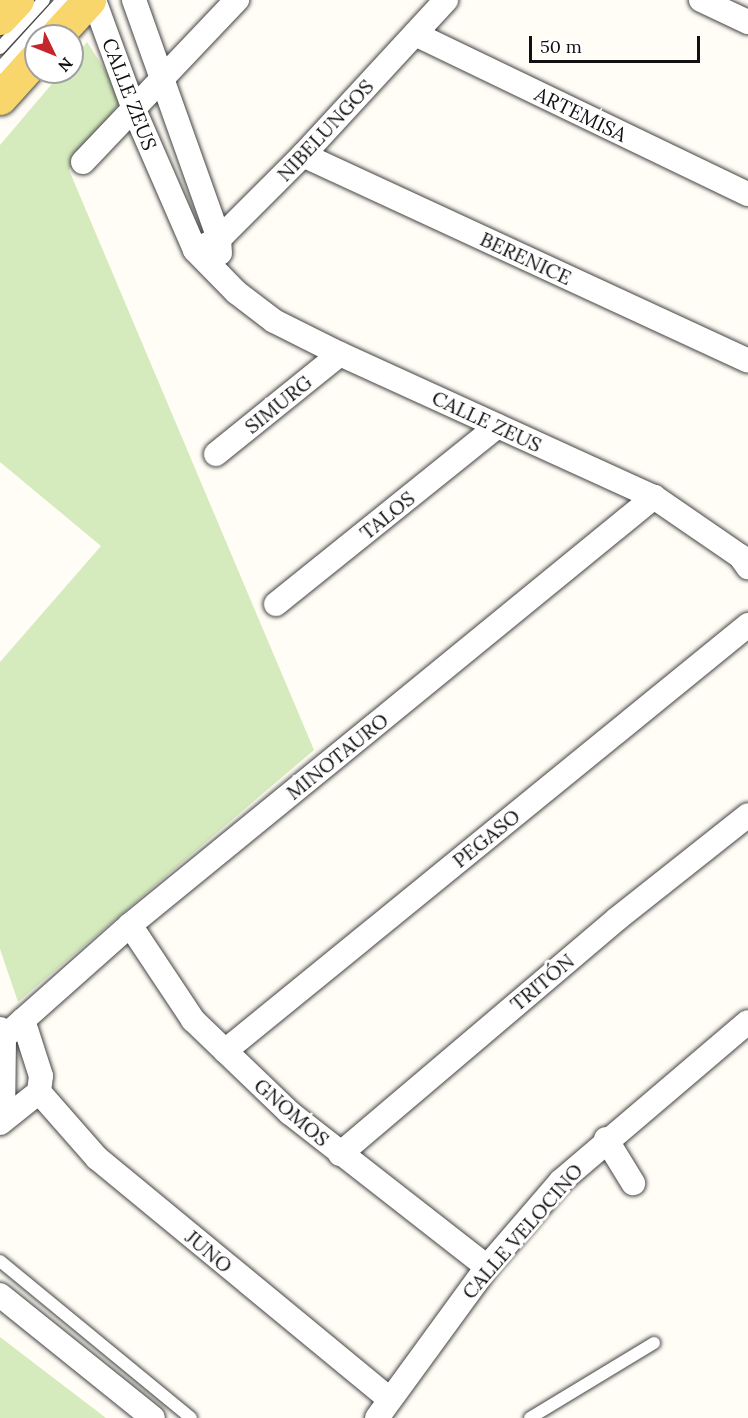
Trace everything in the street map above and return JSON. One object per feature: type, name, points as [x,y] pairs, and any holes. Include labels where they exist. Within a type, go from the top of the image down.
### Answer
[{"type":"main road","points":[[0,18],[16,0]]},
{"type":"main road","points":[[67,24],[89,0]]},
{"type":"main road","points":[[0,98],[24,71]]},
{"type":"street","name":"CALLE ZEUS","points":[[94,0],[135,112],[195,250],[223,279],[274,321],[340,354],[654,497],[745,553]]},
{"type":"street","name":"CALLE ZEUS","points":[[134,0],[219,239],[223,279]]},
{"type":"street","points":[[83,162],[135,112],[237,0]]},
{"type":"street","name":"NIBELUNGOS","points":[[195,250],[219,239],[303,155],[446,0]]},
{"type":"street","points":[[701,0],[748,22]]},
{"type":"street","name":"ARTEMISA","points":[[415,34],[748,194]]},
{"type":"street","name":"BERENICE","points":[[303,155],[748,361]]},
{"type":"street","name":"SIMURG","points":[[216,454],[340,354]]},
{"type":"street","name":"TALOS","points":[[276,604],[497,426]]},
{"type":"street","name":"MINOTAURO","points":[[23,1020],[130,925],[654,497]]},
{"type":"street","name":"PEGASO","points":[[225,1051],[748,625]]},
{"type":"street","name":"TRITÓN","points":[[340,1154],[617,919],[748,815]]},
{"type":"street","name":"GNOMOS","points":[[130,925],[193,1020],[225,1051],[290,1113],[488,1267]]},
{"type":"street","points":[[23,1020],[41,1076],[39,1092],[1,1121],[2,1033],[23,1020]]},
{"type":"street","name":"CALLE VELOCINO","points":[[383,1409],[488,1267],[561,1181],[606,1139],[746,1030]]},
{"type":"street","name":"JUNO","points":[[39,1092],[97,1158],[383,1409]]},
{"type":"street","points":[[606,1139],[633,1183]]},
{"type":"street","points":[[0,1295],[153,1418]]},
{"type":"lane","points":[[0,48],[44,0]]},
{"type":"lane","points":[[0,68],[62,0]]},
{"type":"lane","points":[[0,1261],[191,1418]]},
{"type":"lane","points":[[530,1418],[654,1343]]},
{"type":"green space","points":[[87,42],[123,98],[69,170],[314,750],[18,1002],[0,949],[0,662],[101,546],[0,462],[0,145],[52,84],[84,84],[84,46]]},
{"type":"green space","points":[[0,1337],[106,1418],[0,1418]]}]
